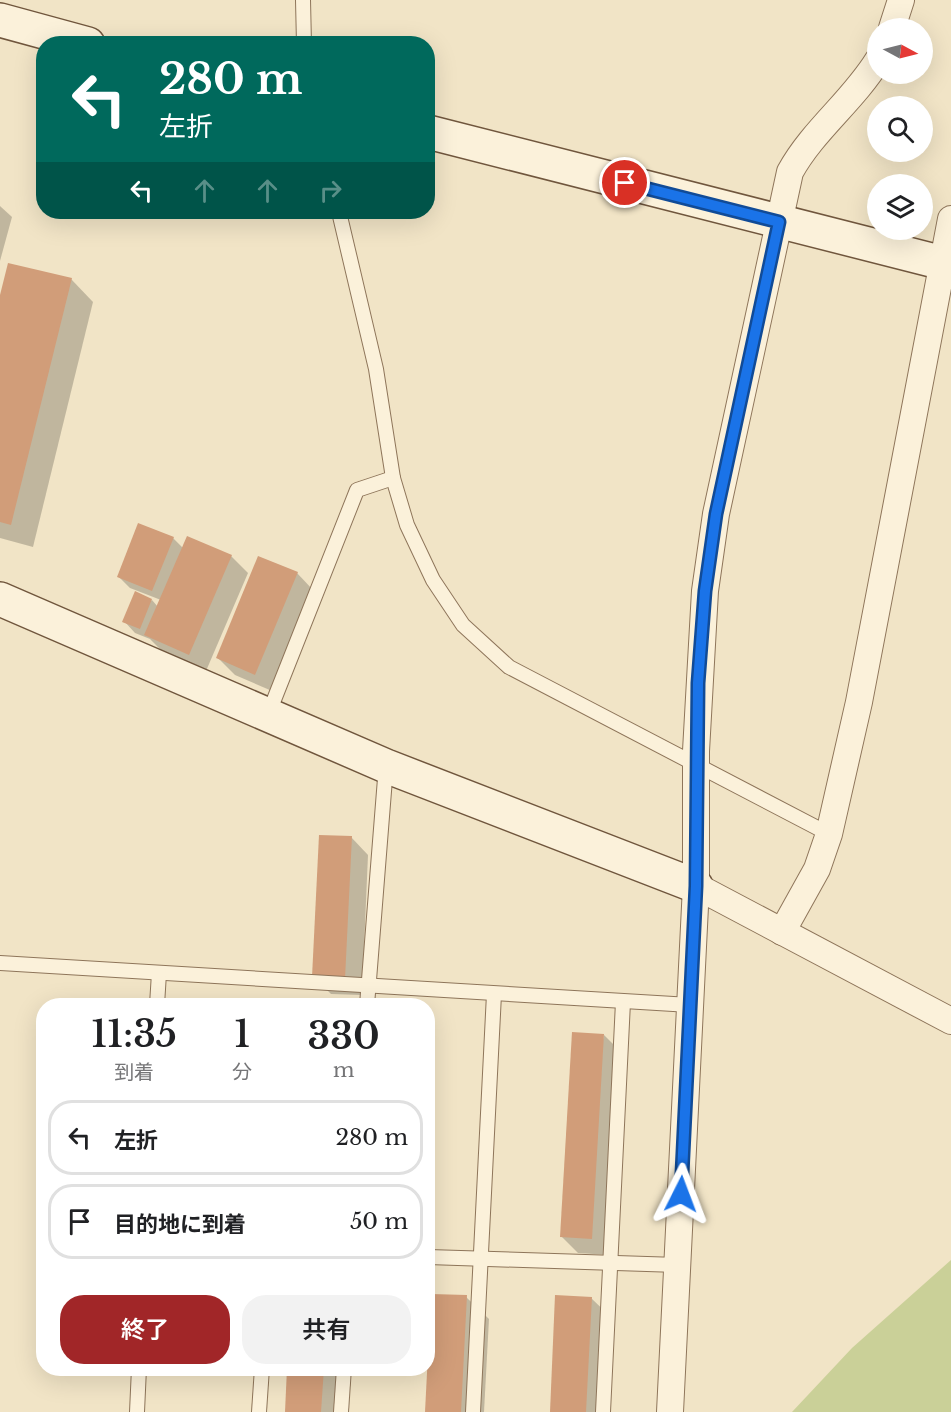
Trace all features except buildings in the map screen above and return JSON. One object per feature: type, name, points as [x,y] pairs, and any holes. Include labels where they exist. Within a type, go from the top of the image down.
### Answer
[{"type":"street","points":[[895,18],[901,0]]},
{"type":"street","points":[[0,20],[59,36]]},
{"type":"street","points":[[670,1412],[696,886],[696,765],[703,617],[713,533],[790,172],[801,152],[852,97],[867,76]]},
{"type":"street","points":[[435,134],[946,264]]},
{"type":"street","points":[[782,932],[817,868],[829,834],[859,702],[946,264],[951,219]]},
{"type":"street","points":[[0,599],[386,766],[696,886],[951,1021]]},
{"type":"lane","points":[[303,0],[304,36]]},
{"type":"lane","points":[[341,219],[376,369],[393,478],[407,525],[429,571],[463,626],[509,667],[829,834]]},
{"type":"lane","points":[[268,715],[357,490],[393,478]]},
{"type":"lane","points":[[367,998],[386,766]]},
{"type":"lane","points":[[0,963],[690,1005]]},
{"type":"lane","points":[[157,998],[159,973]]},
{"type":"lane","points":[[473,1412],[494,994]]},
{"type":"lane","points":[[603,1412],[608,1264],[623,1002]]},
{"type":"lane","points":[[435,1257],[678,1265]]},
{"type":"lane","points":[[137,1412],[139,1376]]},
{"type":"lane","points":[[259,1412],[261,1376]]},
{"type":"lane","points":[[341,1412],[343,1376]]},
{"type":"green space","points":[[951,1260],[951,1412],[792,1412],[852,1348]]},
{"type":"route","points":[[625,183],[779,222],[716,514],[705,591],[698,683],[696,886],[681,1194]]}]
